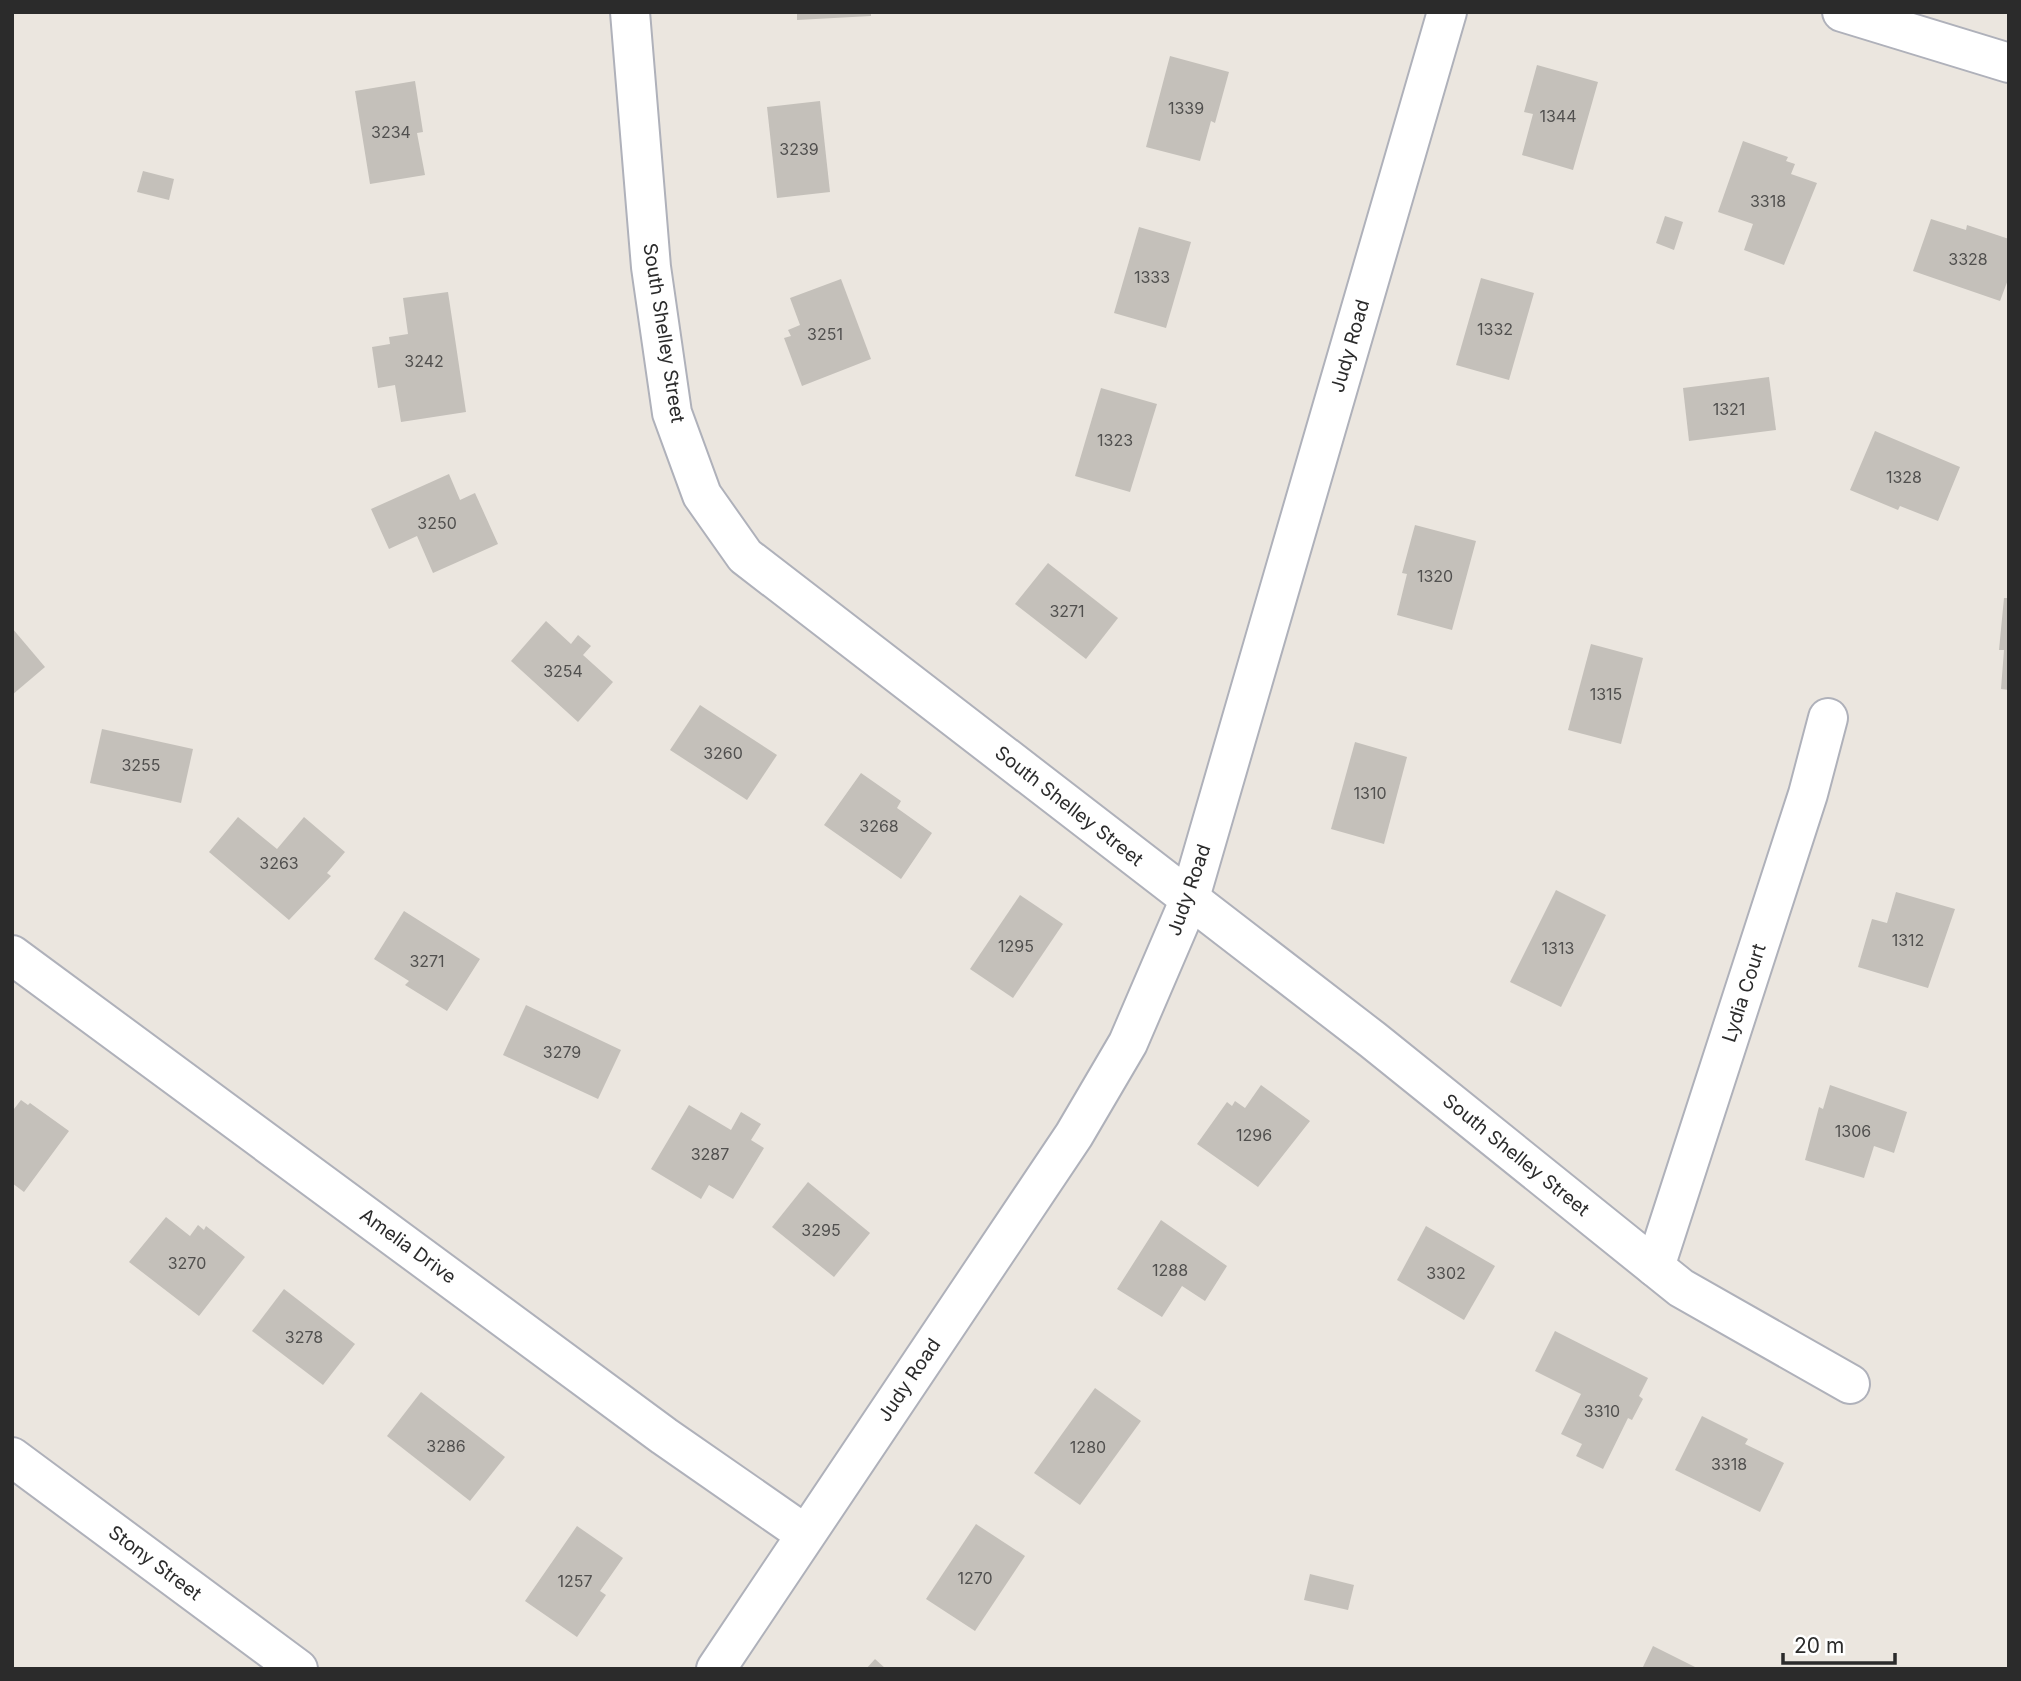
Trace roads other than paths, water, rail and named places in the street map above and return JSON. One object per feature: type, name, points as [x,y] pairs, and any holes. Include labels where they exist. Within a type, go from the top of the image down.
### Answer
[{"type":"street","name":"South Shelley Street","points":[[630,12],[654,294],[672,413],[702,495],[745,556],[834,627],[906,678],[1189,901],[1373,1040],[1681,1288],[1850,1384]]},
{"type":"street","name":"Judy Road","points":[[716,1669],[1074,1135],[1128,1044],[1189,901],[1447,12]]},
{"type":"street","points":[[1842,12],[2009,63]]},
{"type":"street","name":"Lydia Court","points":[[1655,1267],[1808,794],[1828,718]]},
{"type":"street","name":"Amelia Drive","points":[[12,955],[653,1427],[806,1534]]},
{"type":"street","name":"Stony Street","points":[[12,1457],[298,1669]]}]
